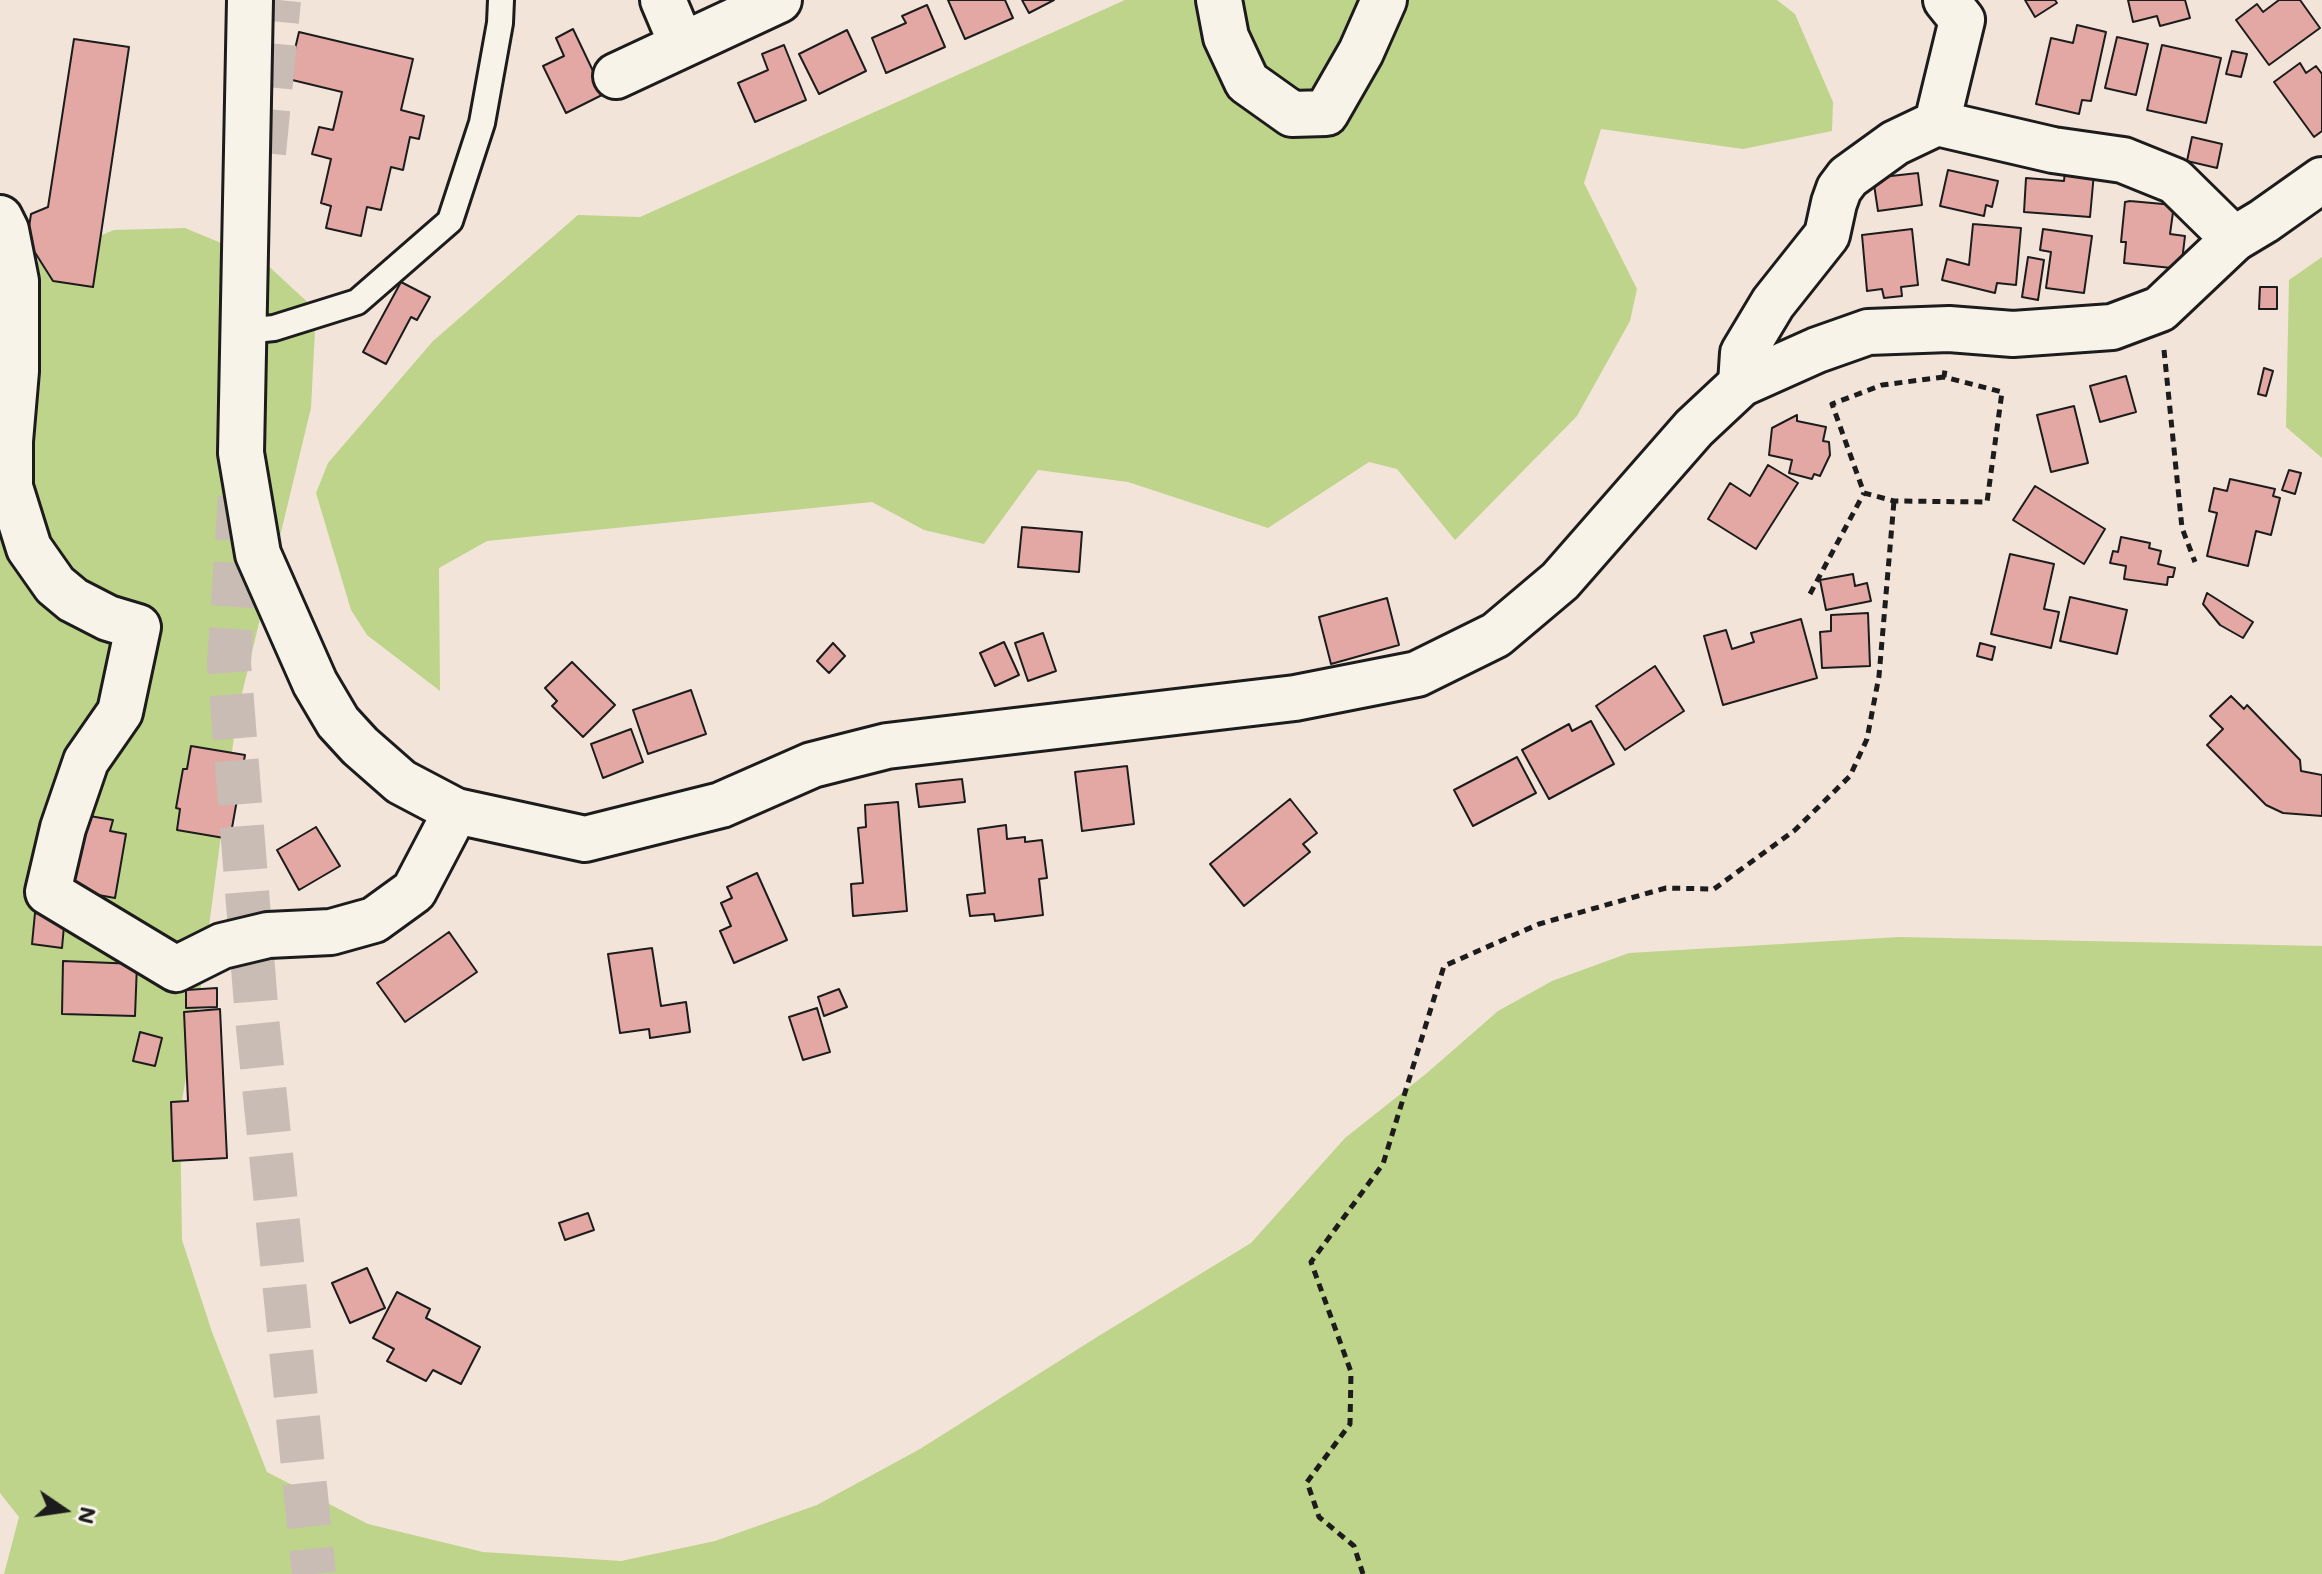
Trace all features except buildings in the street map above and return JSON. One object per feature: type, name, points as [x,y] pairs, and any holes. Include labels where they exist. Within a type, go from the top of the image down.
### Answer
[{"type":"street","points":[[250,0],[241,453],[258,554],[309,669],[338,722],[401,782],[456,811],[585,839],[721,805],[812,765],[887,746],[1295,698],[1417,674],[1496,635],[1560,581],[1694,428],[1741,384],[1817,350],[1868,332],[1949,329],[2013,334],[2112,327],[2160,309],[2234,239],[2322,180]]},
{"type":"street","points":[[663,0],[682,45]]},
{"type":"street","points":[[616,76],[779,0]]},
{"type":"street","points":[[1219,0],[1226,37],[1247,82],[1292,114],[1326,113],[1361,52],[1384,0]]},
{"type":"street","points":[[1937,123],[1962,20],[1946,0]]},
{"type":"street","points":[[1741,384],[1743,353],[1773,303],[1827,235],[1839,189],[1848,177],[1895,143],[1937,123],[2053,150],[2123,160],[2175,181],[2234,239]]},
{"type":"street","points":[[0,218],[6,230],[16,281],[16,371],[10,487],[29,548],[55,585],[73,600],[108,618],[138,627],[120,712],[86,761],[63,828],[48,892],[176,969],[222,946],[268,935],[331,932],[374,920],[414,891],[456,811]]},
{"type":"lane","points":[[244,331],[274,328],[357,302],[450,221],[482,123],[500,23],[501,0]]},
{"type":"path","points":[[2160,309],[2182,528],[2195,562]]},
{"type":"path","points":[[1944,377],[1949,329]]},
{"type":"path","points":[[1810,594],[1864,493],[1832,404],[1882,385],[1944,377],[2002,392],[1987,502],[1894,501],[1864,493]]},
{"type":"path","points":[[1363,1574],[1354,1546],[1319,1517],[1307,1482],[1350,1424],[1351,1372],[1311,1262],[1383,1164],[1444,966],[1539,924],[1666,888],[1714,889],[1795,830],[1850,776],[1867,739],[1879,676],[1894,501]]},
{"type":"green space","points":[[1125,0],[1777,0],[1795,14],[1833,102],[1832,131],[1743,149],[1601,129],[1584,183],[1637,289],[1630,321],[1577,416],[1455,540],[1397,469],[1369,462],[1268,528],[1128,482],[1038,470],[984,544],[924,530],[872,502],[487,541],[439,568],[440,691],[367,635],[351,610],[316,493],[328,463],[433,341],[578,215],[640,217]]},
{"type":"green space","points":[[185,228],[262,260],[316,310],[311,408],[237,714],[201,987],[180,1113],[182,1240],[212,1332],[267,1472],[368,1524],[483,1552],[621,1561],[715,1541],[817,1505],[920,1449],[1251,1243],[1345,1138],[1498,1011],[1552,981],[1629,953],[1899,937],[2322,946],[2322,1574],[4,1574],[19,1517],[0,1493],[0,300],[36,262],[114,230]]},
{"type":"green space","points":[[2322,257],[2322,458],[2286,427],[2289,280]]},
{"type":"tunnel","points":[[264,153],[279,0]]},
{"type":"tunnel","points":[[240,497],[229,663],[257,1018],[314,1574]]}]
